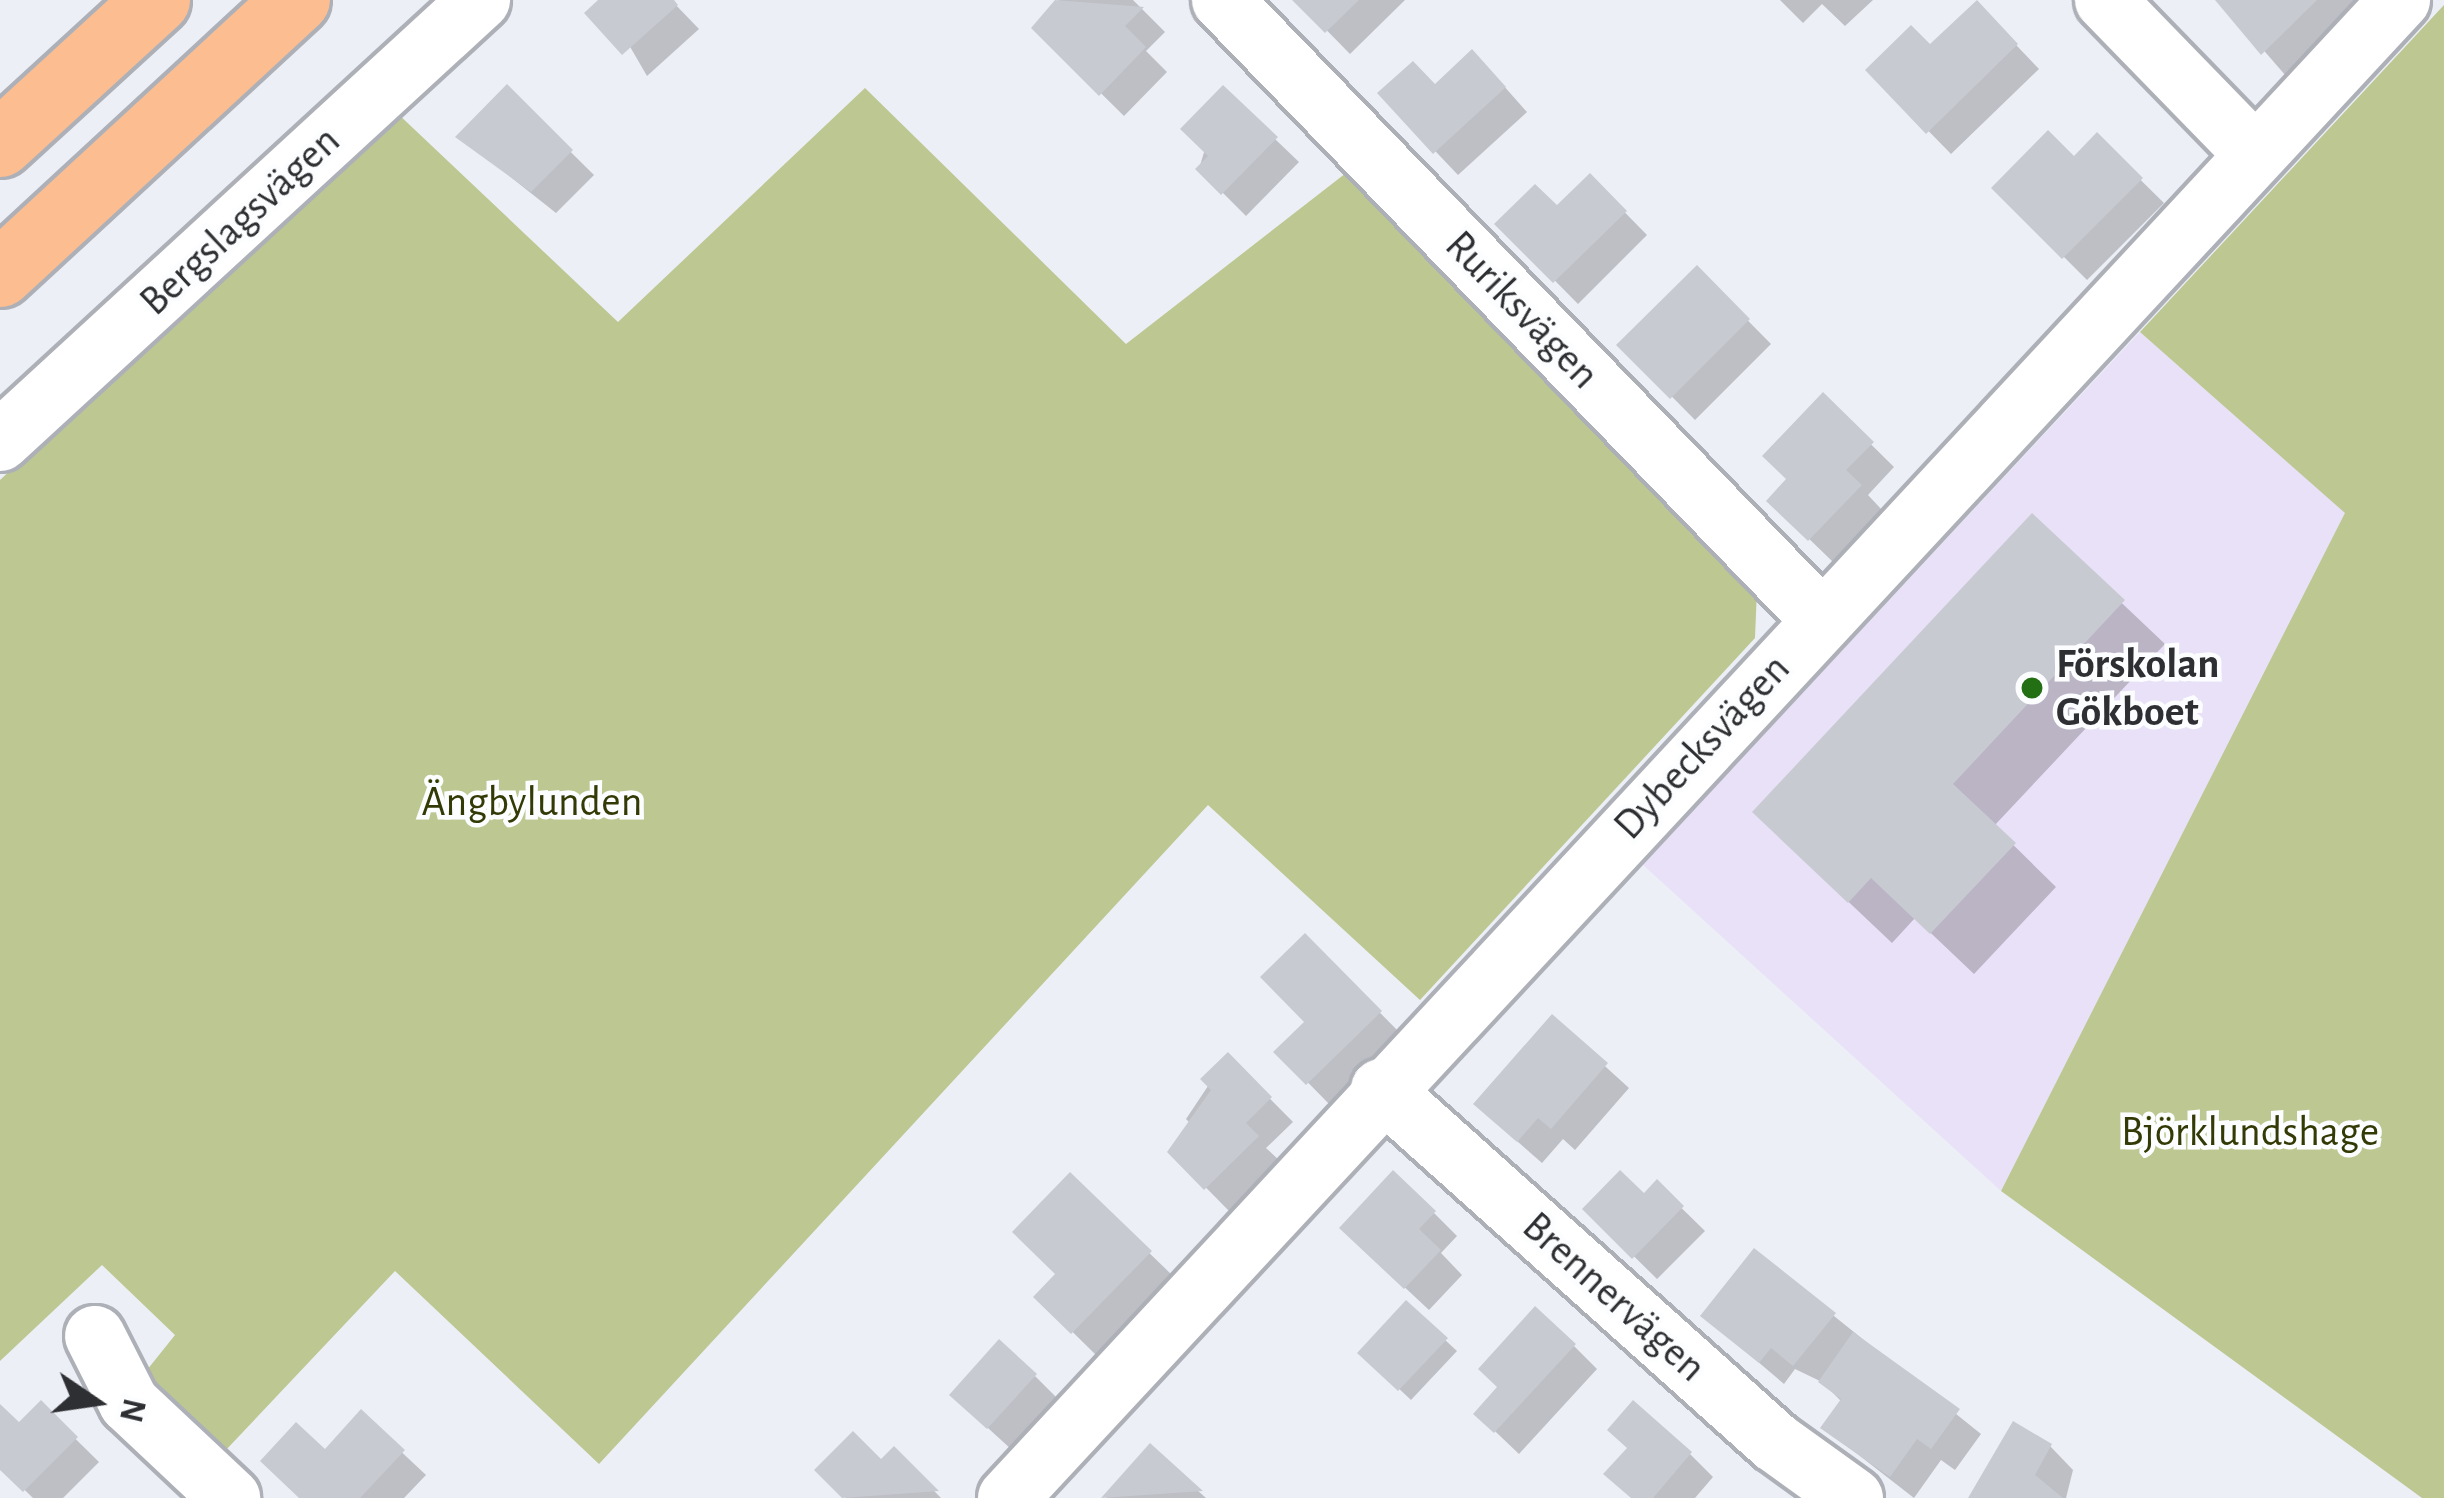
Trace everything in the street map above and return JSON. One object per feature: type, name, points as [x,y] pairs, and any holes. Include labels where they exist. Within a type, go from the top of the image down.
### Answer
[{"type":"main road","points":[[0,144],[157,0]]},
{"type":"main road","points":[[0,274],[297,0]]},
{"type":"street","name":"Bergslagsvägen","points":[[0,441],[480,0]]},
{"type":"street","name":"Ruriksvägen","points":[[1222,0],[1821,619]]},
{"type":"street","points":[[2105,0],[2255,154]]},
{"type":"street","name":"Dybecksvägen","points":[[1010,1497],[1382,1089],[2400,0]]},
{"type":"street","name":"Brennervägen","points":[[1382,1089],[1775,1442],[1853,1498]]},
{"type":"street","points":[[95,1336],[129,1403],[230,1498]]},
{"type":"shaded area","name":"Förskolan Gökboet","points":[[2140,332],[2346,513],[2001,1191],[1642,864]]},
{"type":"green space","name":"Björklundshage","points":[[2444,5],[2444,1498],[2422,1498],[2001,1191],[2345,513],[2140,332]]},
{"type":"green space","name":"Ängbylunden","points":[[865,88],[1126,344],[1346,173],[1757,589],[1755,638],[1420,1000],[1208,805],[599,1464],[395,1271],[224,1452],[143,1375],[175,1335],[102,1265],[0,1361],[0,480],[396,112],[618,322]]},
{"type":"building","points":[[598,0],[674,0],[678,5],[622,55],[584,13]]},
{"type":"building","points":[[1055,0],[1144,7],[1125,26],[1146,47],[1099,96],[1031,28]]},
{"type":"building","points":[[1292,0],[1359,0],[1325,33]]},
{"type":"building","points":[[1977,0],[2018,44],[1926,134],[1865,70],[1911,25],[1930,44]]},
{"type":"building","points":[[2215,0],[2317,0],[2261,55]]},
{"type":"building","points":[[1472,49],[1506,87],[1433,154],[1377,93],[1413,61],[1435,84]]},
{"type":"building","points":[[507,84],[573,150],[531,192],[455,137]]},
{"type":"building","points":[[1223,85],[1278,137],[1221,195],[1195,169],[1208,156],[1180,129]]},
{"type":"building","points":[[2048,130],[2074,156],[2097,132],[2143,178],[2062,259],[1991,188]]},
{"type":"building","points":[[1590,173],[1627,211],[1553,283],[1494,224],[1535,184],[1557,205]]},
{"type":"building","points":[[1697,265],[1750,319],[1670,399],[1616,345]]},
{"type":"building","points":[[1823,392],[1874,442],[1846,470],[1862,485],[1808,541],[1766,501],[1786,479],[1762,456]]},
{"type":"building","points":[[2032,513],[2125,600],[1953,784],[2016,843],[1930,934],[1871,878],[1848,903],[1752,812]]},
{"type":"building","points":[[1305,933],[1382,1011],[1306,1085],[1273,1052],[1304,1022],[1260,977]]},
{"type":"building","points":[[1552,1014],[1608,1063],[1551,1129],[1538,1118],[1517,1142],[1473,1104]]},
{"type":"building","points":[[1228,1052],[1272,1097],[1246,1123],[1259,1136],[1204,1190],[1167,1152],[1211,1090],[1200,1079]]},
{"type":"building","points":[[1393,1170],[1436,1211],[1419,1229],[1441,1250],[1404,1289],[1339,1228]]},
{"type":"building","points":[[1620,1170],[1644,1193],[1657,1179],[1684,1206],[1632,1259],[1582,1209]]},
{"type":"building","points":[[1070,1172],[1152,1251],[1071,1334],[1033,1297],[1055,1274],[1012,1232]]},
{"type":"building","points":[[1754,1248],[1836,1313],[1793,1366],[1771,1348],[1759,1363],[1700,1316]]},
{"type":"building","points":[[1406,1300],[1448,1338],[1398,1391],[1357,1353]]},
{"type":"building","points":[[1535,1306],[1576,1344],[1494,1433],[1473,1414],[1497,1387],[1478,1369]]},
{"type":"building","points":[[1853,1332],[1960,1409],[1931,1449],[1917,1439],[1890,1477],[1820,1428],[1841,1399],[1818,1382]]},
{"type":"building","points":[[999,1339],[1037,1374],[987,1429],[949,1395]]},
{"type":"building","points":[[41,1400],[78,1437],[23,1492],[0,1470],[0,1404],[19,1422]]},
{"type":"building","points":[[1633,1400],[1692,1452],[1653,1498],[1631,1498],[1603,1474],[1627,1448],[1607,1430]]},
{"type":"building","points":[[361,1409],[405,1450],[360,1498],[299,1498],[260,1461],[296,1422],[325,1449]]},
{"type":"building","points":[[2013,1421],[2052,1444],[2035,1475],[2063,1498],[1968,1498]]},
{"type":"building","points":[[853,1431],[881,1459],[894,1446],[939,1491],[842,1498],[814,1470]]},
{"type":"building","points":[[1150,1443],[1203,1491],[1101,1498]]},
{"type":"place","name":"Förskolan Gökboet","points":[[2032,688]]}]
